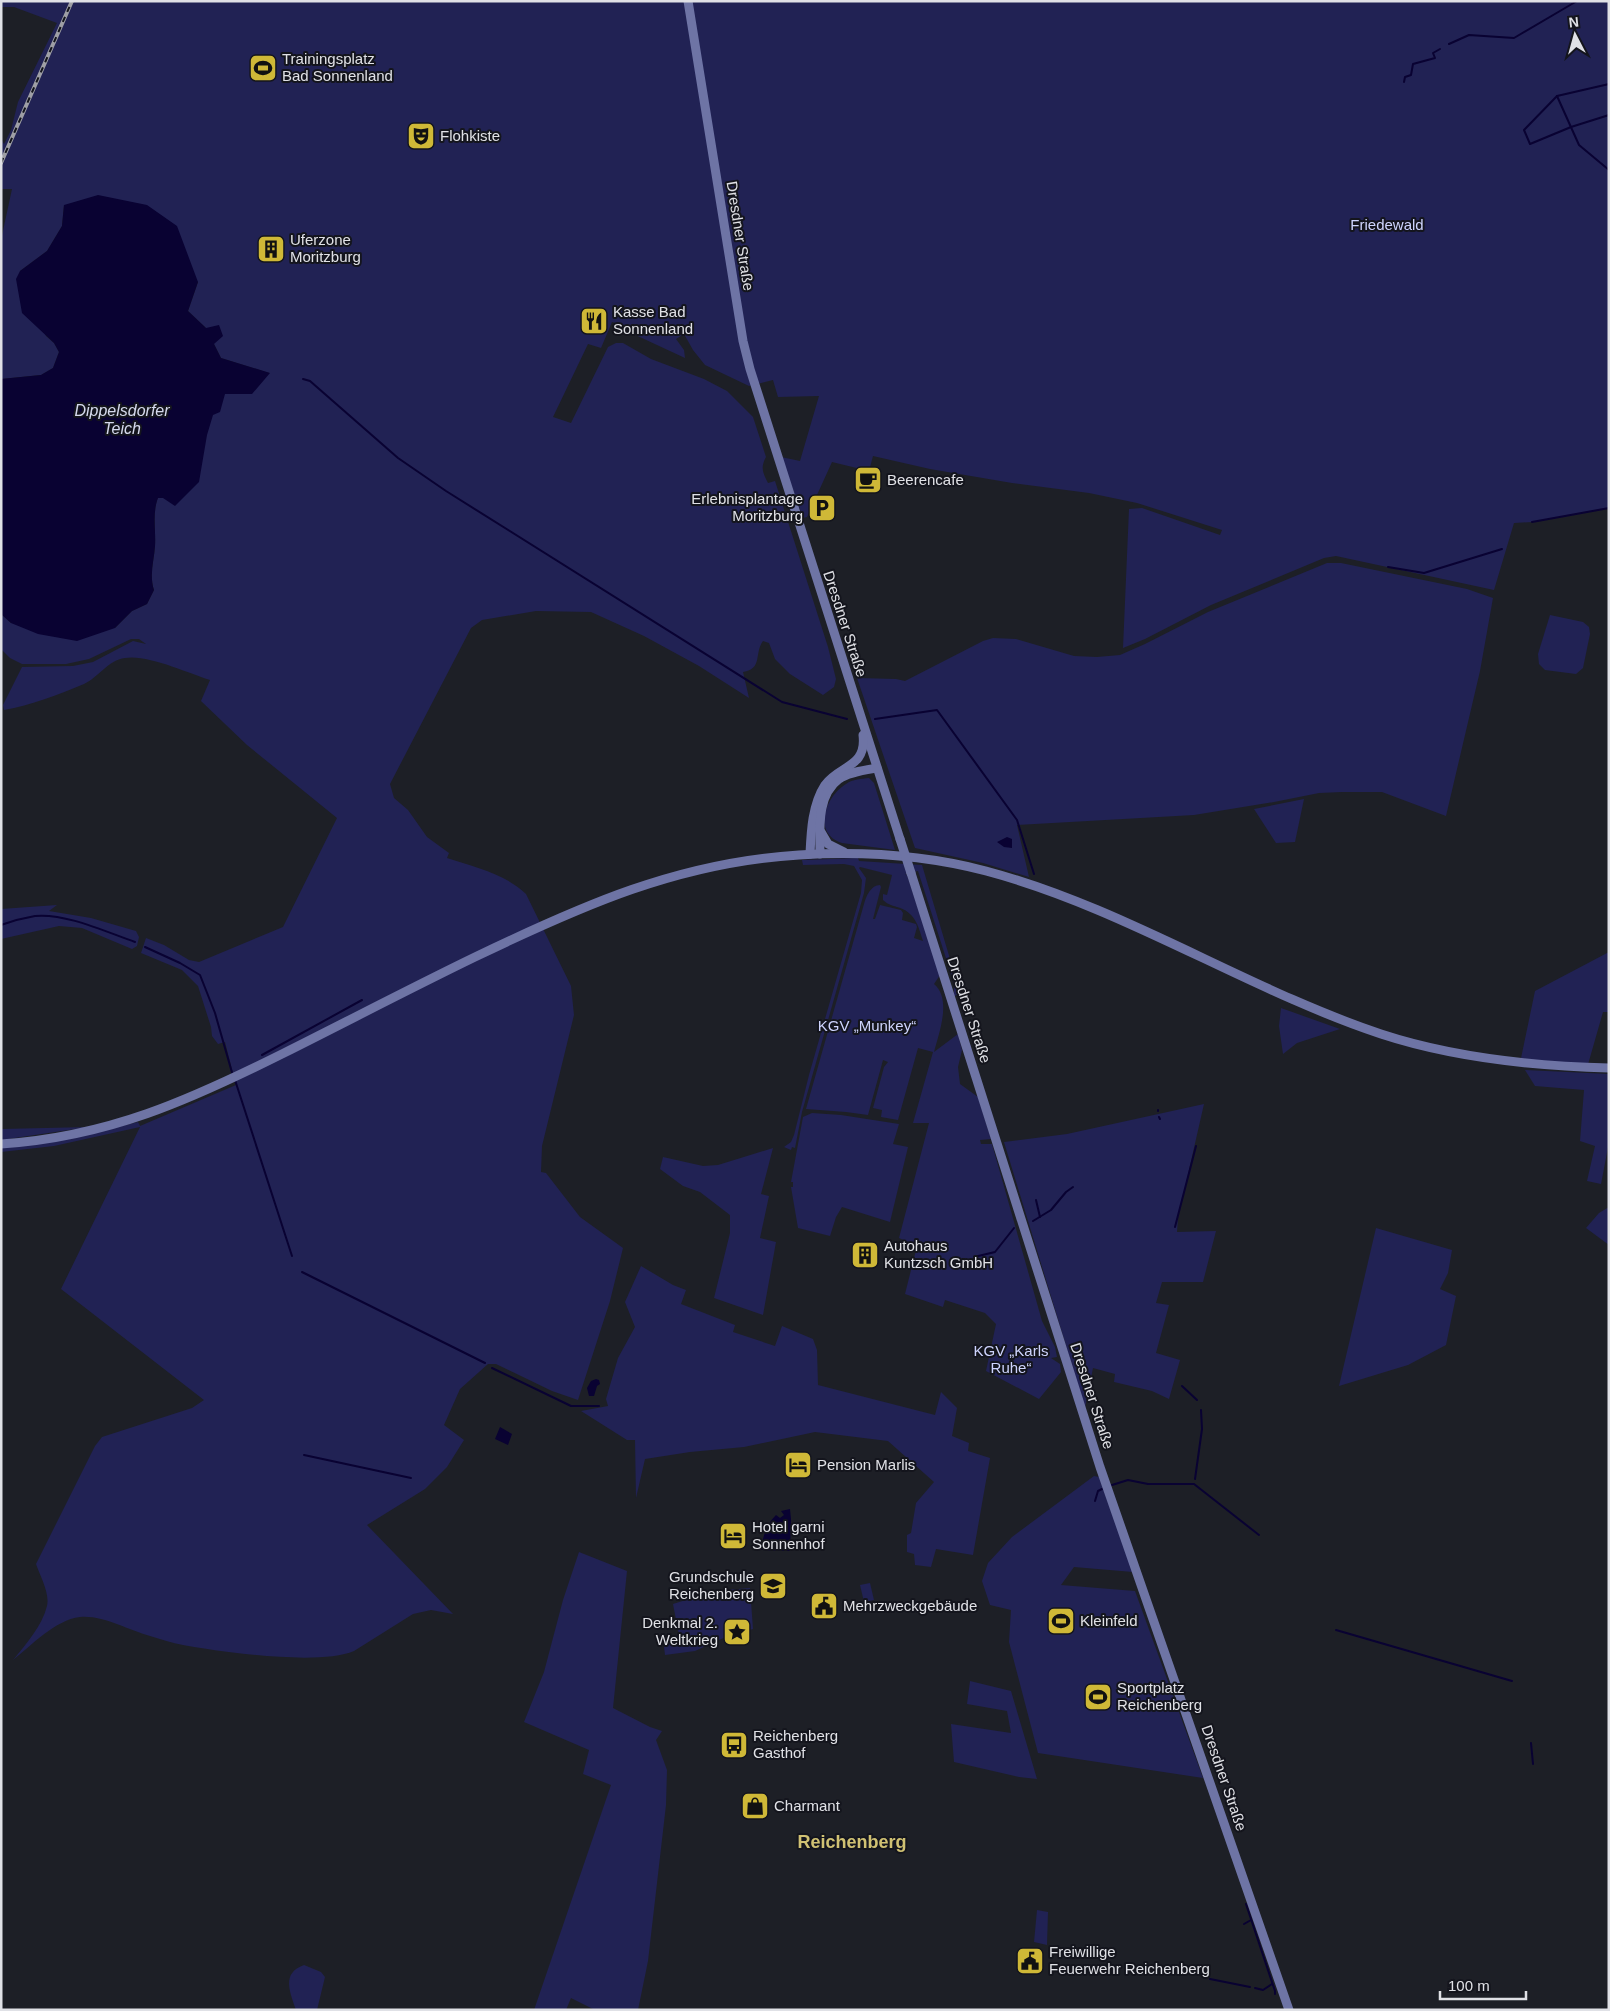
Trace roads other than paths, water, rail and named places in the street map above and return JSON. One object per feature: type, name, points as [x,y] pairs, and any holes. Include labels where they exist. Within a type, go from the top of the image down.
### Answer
[{"type":"main road","name":"Dresdner Straße","points":[[688,1],[743,341],[750,370],[1100,1467],[1289,2010]]},
{"type":"main road","points":[[810,854],[815,813],[821,794],[831,778],[852,765],[858,758],[864,741],[862,723]]},
{"type":"main road","points":[[852,765],[875,764]]},
{"type":"main road","points":[[820,854],[819,828],[823,806],[833,785],[839,779],[849,774],[875,764]]},
{"type":"main road","points":[[819,828],[828,844],[846,854]]},
{"type":"main road","points":[[1,1144],[52,1138],[127,1122],[227,1082],[539,926],[606,897],[692,870],[759,859],[810,854],[889,855],[981,870],[1034,886],[1100,910],[1300,1003],[1387,1036],[1479,1057],[1551,1066],[1609,1068]]},
{"type":"water","name":"Dippelsdorfer Teich","points":[[98,195],[147,205],[177,226],[198,282],[188,311],[206,328],[219,325],[223,336],[214,344],[221,358],[270,373],[252,394],[225,394],[220,412],[213,415],[207,435],[199,482],[175,506],[163,498],[158,498],[155,510],[155,546],[152,573],[154,590],[147,604],[132,611],[115,628],[77,641],[38,634],[11,623],[1,614],[1,379],[41,375],[53,368],[59,352],[54,343],[22,313],[16,279],[20,271],[47,251],[62,226],[64,205]]},
{"type":"water","points":[[1007,837],[1012,839],[1012,848],[1004,847],[997,842]]},
{"type":"water","points":[[599,1380],[600,1384],[597,1386],[594,1396],[589,1396],[587,1388],[591,1381]]},
{"type":"water","points":[[500,1427],[512,1434],[508,1445],[495,1439]]},
{"type":"water","points":[[790,1509],[790,1551],[761,1550],[767,1527],[776,1515],[780,1518],[784,1515],[781,1511]]},
{"type":"waterway","points":[[1449,44],[1469,35],[1514,38],[1577,1]]},
{"type":"waterway","points":[[1404,82],[1405,77],[1411,75],[1413,64],[1435,58],[1433,53],[1440,49]]},
{"type":"waterway","points":[[1609,84],[1557,96],[1524,130],[1530,144],[1571,127],[1609,115]]},
{"type":"waterway","points":[[1557,96],[1579,145],[1609,170]]},
{"type":"waterway","points":[[303,379],[310,381],[398,458],[446,491],[782,702],[847,719]]},
{"type":"waterway","points":[[1532,522],[1609,508]]},
{"type":"waterway","points":[[1388,567],[1424,573],[1502,549]]},
{"type":"waterway","points":[[875,719],[937,710],[1017,820],[1034,874]]},
{"type":"waterway","points":[[1,925],[35,916],[60,917],[86,924],[135,942]]},
{"type":"waterway","points":[[145,947],[180,963],[200,975],[215,1013],[233,1076]]},
{"type":"waterway","points":[[262,1055],[362,1000]]},
{"type":"waterway","points":[[235,1080],[292,1256]]},
{"type":"waterway","points":[[1175,1227],[1196,1146]]},
{"type":"waterway","points":[[1033,1221],[1051,1210],[1066,1192],[1073,1187]]},
{"type":"waterway","points":[[1036,1200],[1040,1217]]},
{"type":"waterway","points":[[974,1257],[995,1252],[1014,1228]]},
{"type":"waterway","points":[[302,1272],[485,1363]]},
{"type":"waterway","points":[[492,1368],[571,1406],[599,1406]]},
{"type":"waterway","points":[[1182,1386],[1197,1400]]},
{"type":"waterway","points":[[1195,1479],[1202,1429],[1201,1410]]},
{"type":"waterway","points":[[304,1455],[411,1478]]},
{"type":"waterway","points":[[1112,1485],[1128,1480],[1148,1484],[1194,1484],[1259,1535]]},
{"type":"waterway","points":[[1095,1501],[1098,1491],[1102,1489]]},
{"type":"waterway","points":[[1336,1630],[1512,1681]]},
{"type":"waterway","points":[[1531,1743],[1533,1764]]},
{"type":"waterway","points":[[1246,1904],[1275,1994]]},
{"type":"waterway","points":[[1244,1924],[1251,1920]]},
{"type":"waterway","points":[[1210,1979],[1250,1987]]},
{"type":"waterway","points":[[1255,1988],[1263,1990],[1272,1984]]},
{"type":"railway","points":[[1,163],[72,1]]},
{"type":"place","name":"Trainingsplatz Bad Sonnenland","points":[[263,68]]},
{"type":"place","name":"Flohkiste","points":[[421,136]]},
{"type":"place","name":"Uferzone Moritzburg","points":[[271,249]]},
{"type":"place","name":"Kasse Bad Sonnenland","points":[[594,321]]},
{"type":"place","name":"Beerencafe","points":[[868,480]]},
{"type":"place","name":"Erlebnisplantage Moritzburg","points":[[822,508]]},
{"type":"place","name":"Autohaus Kuntzsch GmbH","points":[[865,1255]]},
{"type":"place","name":"Pension Marlis","points":[[798,1465]]},
{"type":"place","name":"Hotel garni Sonnenhof","points":[[733,1536]]},
{"type":"place","name":"Grundschule Reichenberg","points":[[773,1586]]},
{"type":"place","name":"Mehrzweckgebäude","points":[[824,1606]]},
{"type":"place","name":"Kleinfeld","points":[[1061,1621]]},
{"type":"place","name":"Denkmal 2. Weltkrieg","points":[[737,1632]]},
{"type":"place","name":"Sportplatz Reichenberg","points":[[1098,1697]]},
{"type":"place","name":"Reichenberg Gasthof","points":[[734,1745]]},
{"type":"place","name":"Charmant","points":[[755,1806]]},
{"type":"place","name":"Freiwillige Feuerwehr Reichenberg","points":[[1030,1961]]},
{"type":"district","name":"Reichenberg","points":[[852,1842]]},
{"type":"park label","name":"Friedewald","points":[[1387,225]]},
{"type":"park label","name":"KGV „Munkey“","points":[[867,1026]]},
{"type":"park label","name":"KGV „Karls Ruhe“","points":[[1011,1360]]}]
